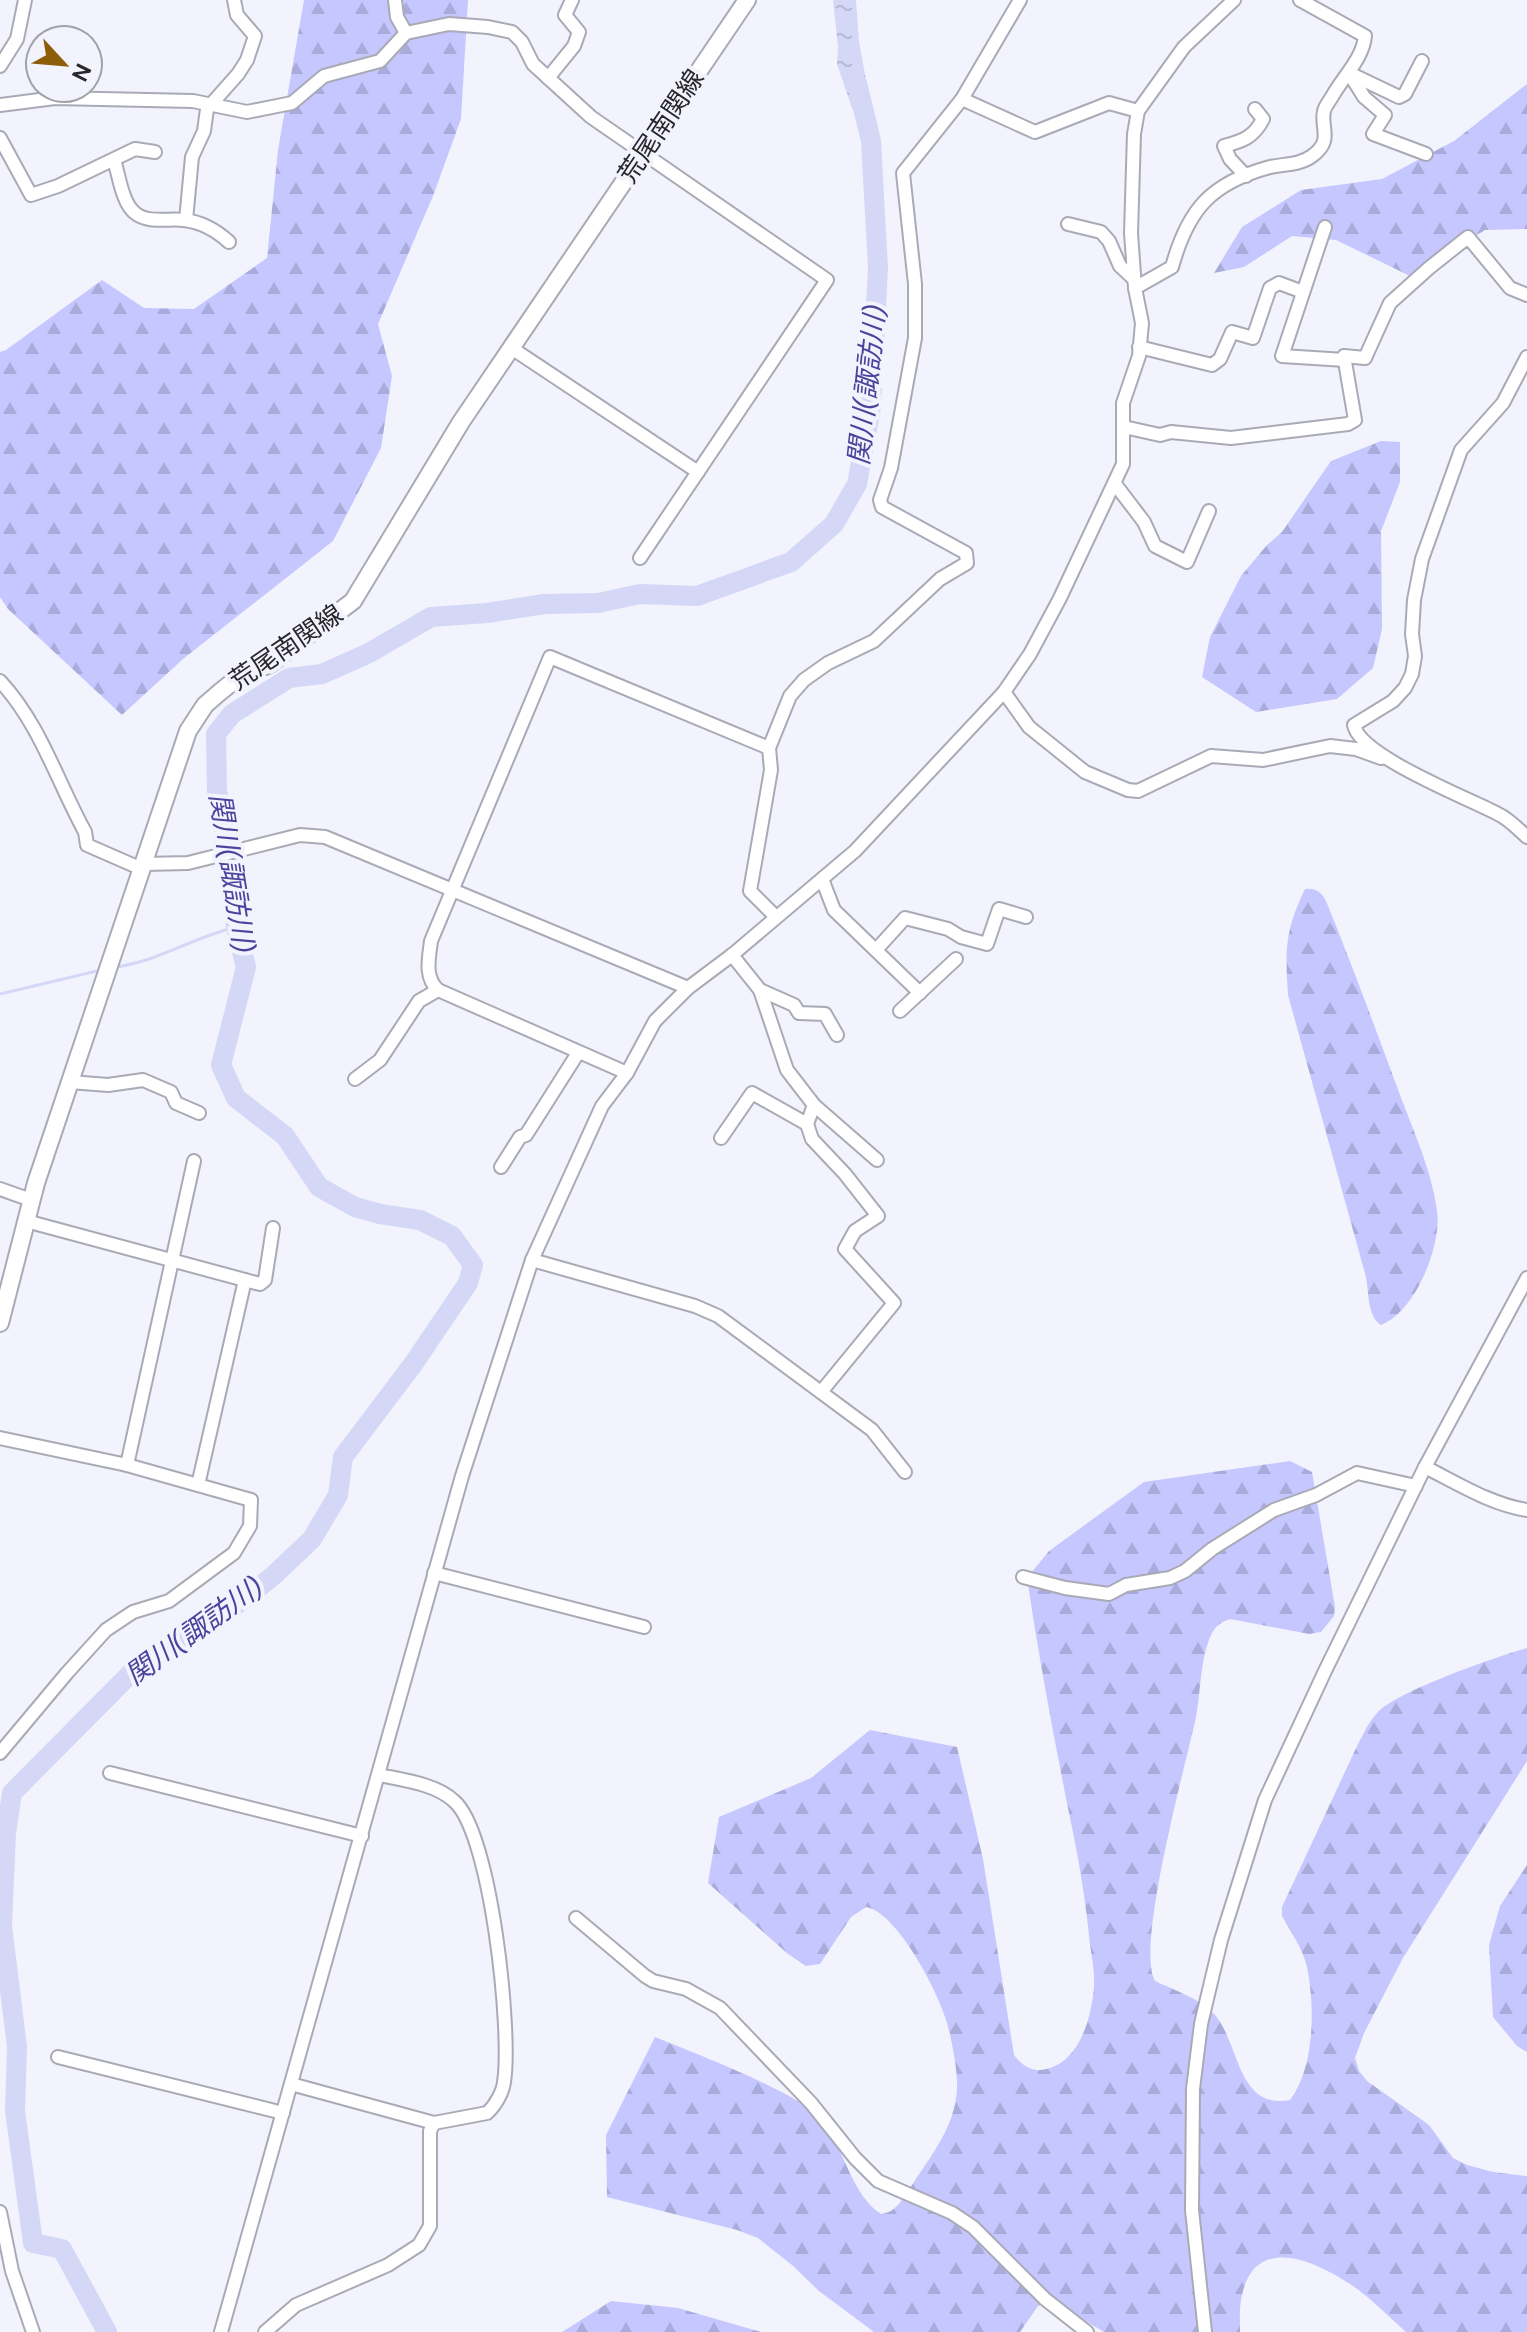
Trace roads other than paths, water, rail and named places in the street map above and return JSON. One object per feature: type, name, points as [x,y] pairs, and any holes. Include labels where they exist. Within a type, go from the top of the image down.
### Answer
[{"type":"main road","name":"荒尾南関線","points":[[0,1323],[31,1200],[188,731],[205,705],[240,676],[270,664],[353,601],[510,347],[747,0]]},
{"type":"street","points":[[0,66],[17,39],[25,0]]},
{"type":"street","points":[[186,220],[192,157],[204,131],[207,109],[238,74],[247,60],[255,36],[237,15],[234,0]]},
{"type":"street","points":[[395,0],[397,17],[406,33]]},
{"type":"street","points":[[548,78],[574,46],[579,32],[565,15],[572,0]]},
{"type":"street","points":[[776,917],[750,891],[771,770],[769,748],[790,696],[804,680],[828,663],[874,641],[940,579],[967,563],[966,553],[882,507],[880,500],[891,468],[915,338],[915,284],[903,173],[962,99],[1020,0]]},
{"type":"street","points":[[221,2332],[462,1476],[532,1260],[602,1106],[627,1073],[655,1021],[688,988],[855,851],[1004,692],[1030,654],[1123,464],[1123,403],[1139,347],[1142,323],[1134,284],[1131,233],[1134,134],[1138,111],[1184,47],[1234,0]]},
{"type":"street","points":[[1134,284],[1172,267],[1179,243],[1203,200],[1226,184],[1246,176],[1311,157],[1320,147],[1326,132],[1324,111],[1343,77],[1349,73],[1365,36],[1300,0]]},
{"type":"street","points":[[0,105],[55,98],[193,101],[247,112],[292,103],[324,76],[380,61],[406,33],[449,24],[512,32],[522,42],[533,64],[591,117],[827,280],[640,558]]},
{"type":"street","points":[[1349,73],[1399,97],[1405,94],[1422,61]]},
{"type":"street","points":[[1349,73],[1364,97],[1385,115],[1373,134],[1426,154]]},
{"type":"street","points":[[962,99],[1035,132],[1109,103],[1138,111]]},
{"type":"street","points":[[1246,176],[1230,159],[1224,146],[1247,140],[1258,128],[1263,119],[1255,109]]},
{"type":"street","points":[[0,138],[31,195],[58,186],[135,149],[155,152]]},
{"type":"street","points":[[114,160],[128,203],[135,214],[152,219],[186,220],[215,230],[229,242]]},
{"type":"street","points":[[1068,224],[1101,232],[1134,284]]},
{"type":"street","points":[[1325,227],[1282,356],[1345,360]]},
{"type":"street","points":[[1124,427],[1160,435],[1171,432],[1231,438],[1348,424],[1355,420],[1344,356],[1365,358],[1390,303],[1468,237],[1510,288],[1527,295]]},
{"type":"street","points":[[1139,347],[1212,365],[1220,359],[1232,332],[1253,338],[1270,288],[1279,283],[1303,292]]},
{"type":"street","points":[[510,347],[698,472]]},
{"type":"street","points":[[1390,761],[1354,731],[1354,725],[1393,701],[1405,688],[1415,656],[1413,612],[1422,559],[1461,450],[1503,403],[1527,357]]},
{"type":"street","points":[[1115,484],[1144,522],[1155,546],[1187,562],[1209,511]]},
{"type":"street","points":[[627,1073],[438,990],[431,983],[428,965],[431,941],[550,657],[769,748]]},
{"type":"street","points":[[0,681],[52,760],[85,832],[87,845],[143,866],[188,863],[300,835],[325,837],[688,988]]},
{"type":"street","points":[[1004,692],[1029,727],[1085,772],[1128,790],[1138,791],[1211,756],[1263,760],[1330,746],[1356,749],[1390,761],[1502,815],[1527,837]]},
{"type":"street","points":[[822,879],[834,910],[920,993]]},
{"type":"street","points":[[876,950],[905,918],[948,929],[961,937],[987,944],[999,909],[1026,917]]},
{"type":"street","points":[[732,955],[760,990],[787,1070],[814,1105],[877,1160]]},
{"type":"street","points":[[900,1011],[956,959]]},
{"type":"street","points":[[355,1079],[380,1060],[419,1001],[438,990]]},
{"type":"street","points":[[760,990],[794,1005],[799,1013],[825,1014],[837,1035]]},
{"type":"street","points":[[501,1167],[520,1137],[526,1135],[578,1053]]},
{"type":"street","points":[[70,1082],[108,1085],[143,1080],[171,1092],[176,1103],[199,1113]]},
{"type":"street","points":[[721,1138],[752,1093],[807,1124]]},
{"type":"street","points":[[814,1105],[807,1124],[812,1139],[878,1216],[855,1231],[845,1249],[894,1303],[821,1392]]},
{"type":"street","points":[[127,1465],[194,1161]]},
{"type":"street","points":[[0,1189],[31,1200]]},
{"type":"street","points":[[26,1221],[260,1284],[263,1282],[273,1228]]},
{"type":"street","points":[[532,1260],[695,1306],[718,1316],[872,1430],[905,1472]]},
{"type":"street","points":[[1205,2332],[1192,2210],[1193,2089],[1201,2024],[1221,1940],[1265,1800],[1425,1467],[1527,1278]]},
{"type":"street","points":[[198,1485],[245,1280]]},
{"type":"street","points":[[0,1438],[127,1465],[251,1500],[250,1526],[234,1553],[169,1601],[133,1612],[106,1630],[0,1753]]},
{"type":"street","points":[[1425,1467],[1478,1493],[1527,1510]]},
{"type":"street","points":[[1023,1577],[1065,1588],[1109,1594],[1126,1585],[1170,1578],[1185,1571],[1212,1549],[1274,1510],[1316,1495],[1357,1473],[1416,1486]]},
{"type":"street","points":[[434,1573],[644,1627]]},
{"type":"street","points":[[110,1773],[362,1836]]},
{"type":"street","points":[[291,2084],[434,2123],[487,2113],[504,2086],[504,1982],[478,1848],[465,1813],[453,1799],[411,1781],[379,1775]]},
{"type":"street","points":[[576,1918],[653,1981],[686,1989],[720,2008],[811,2103],[855,2158],[878,2181],[952,2213],[973,2227],[1045,2299],[1087,2332]]},
{"type":"street","points":[[58,2057],[283,2113]]},
{"type":"street","points":[[265,2332],[296,2305],[388,2265],[419,2245],[430,2226],[430,2131],[434,2123]]},
{"type":"street","points":[[0,2212],[12,2271],[33,2332]]},
{"type":"water","points":[[833,0],[856,0],[859,41],[871,108],[853,111],[837,64]]},
{"type":"waterway","name":"関川(諏訪川)","points":[[107,2332],[62,2249],[33,2243],[15,2111],[17,2047],[2,1926],[6,1833],[12,1793],[137,1667],[217,1620],[273,1576],[312,1539],[338,1495],[343,1457],[414,1363],[468,1283],[473,1265],[452,1236],[420,1220],[355,1207],[319,1187],[285,1136],[236,1098],[221,1065],[246,967],[236,927],[232,868],[217,791],[216,734],[232,714],[289,678],[322,674],[369,653],[431,617],[487,613],[544,604],[598,603],[640,594],[697,596],[791,562],[834,524],[857,484],[871,407],[878,268],[871,141],[857,83]]},
{"type":"waterway","points":[[116,967],[147,960],[236,927]]},
{"type":"waterway","points":[[0,994],[101,970]]}]
